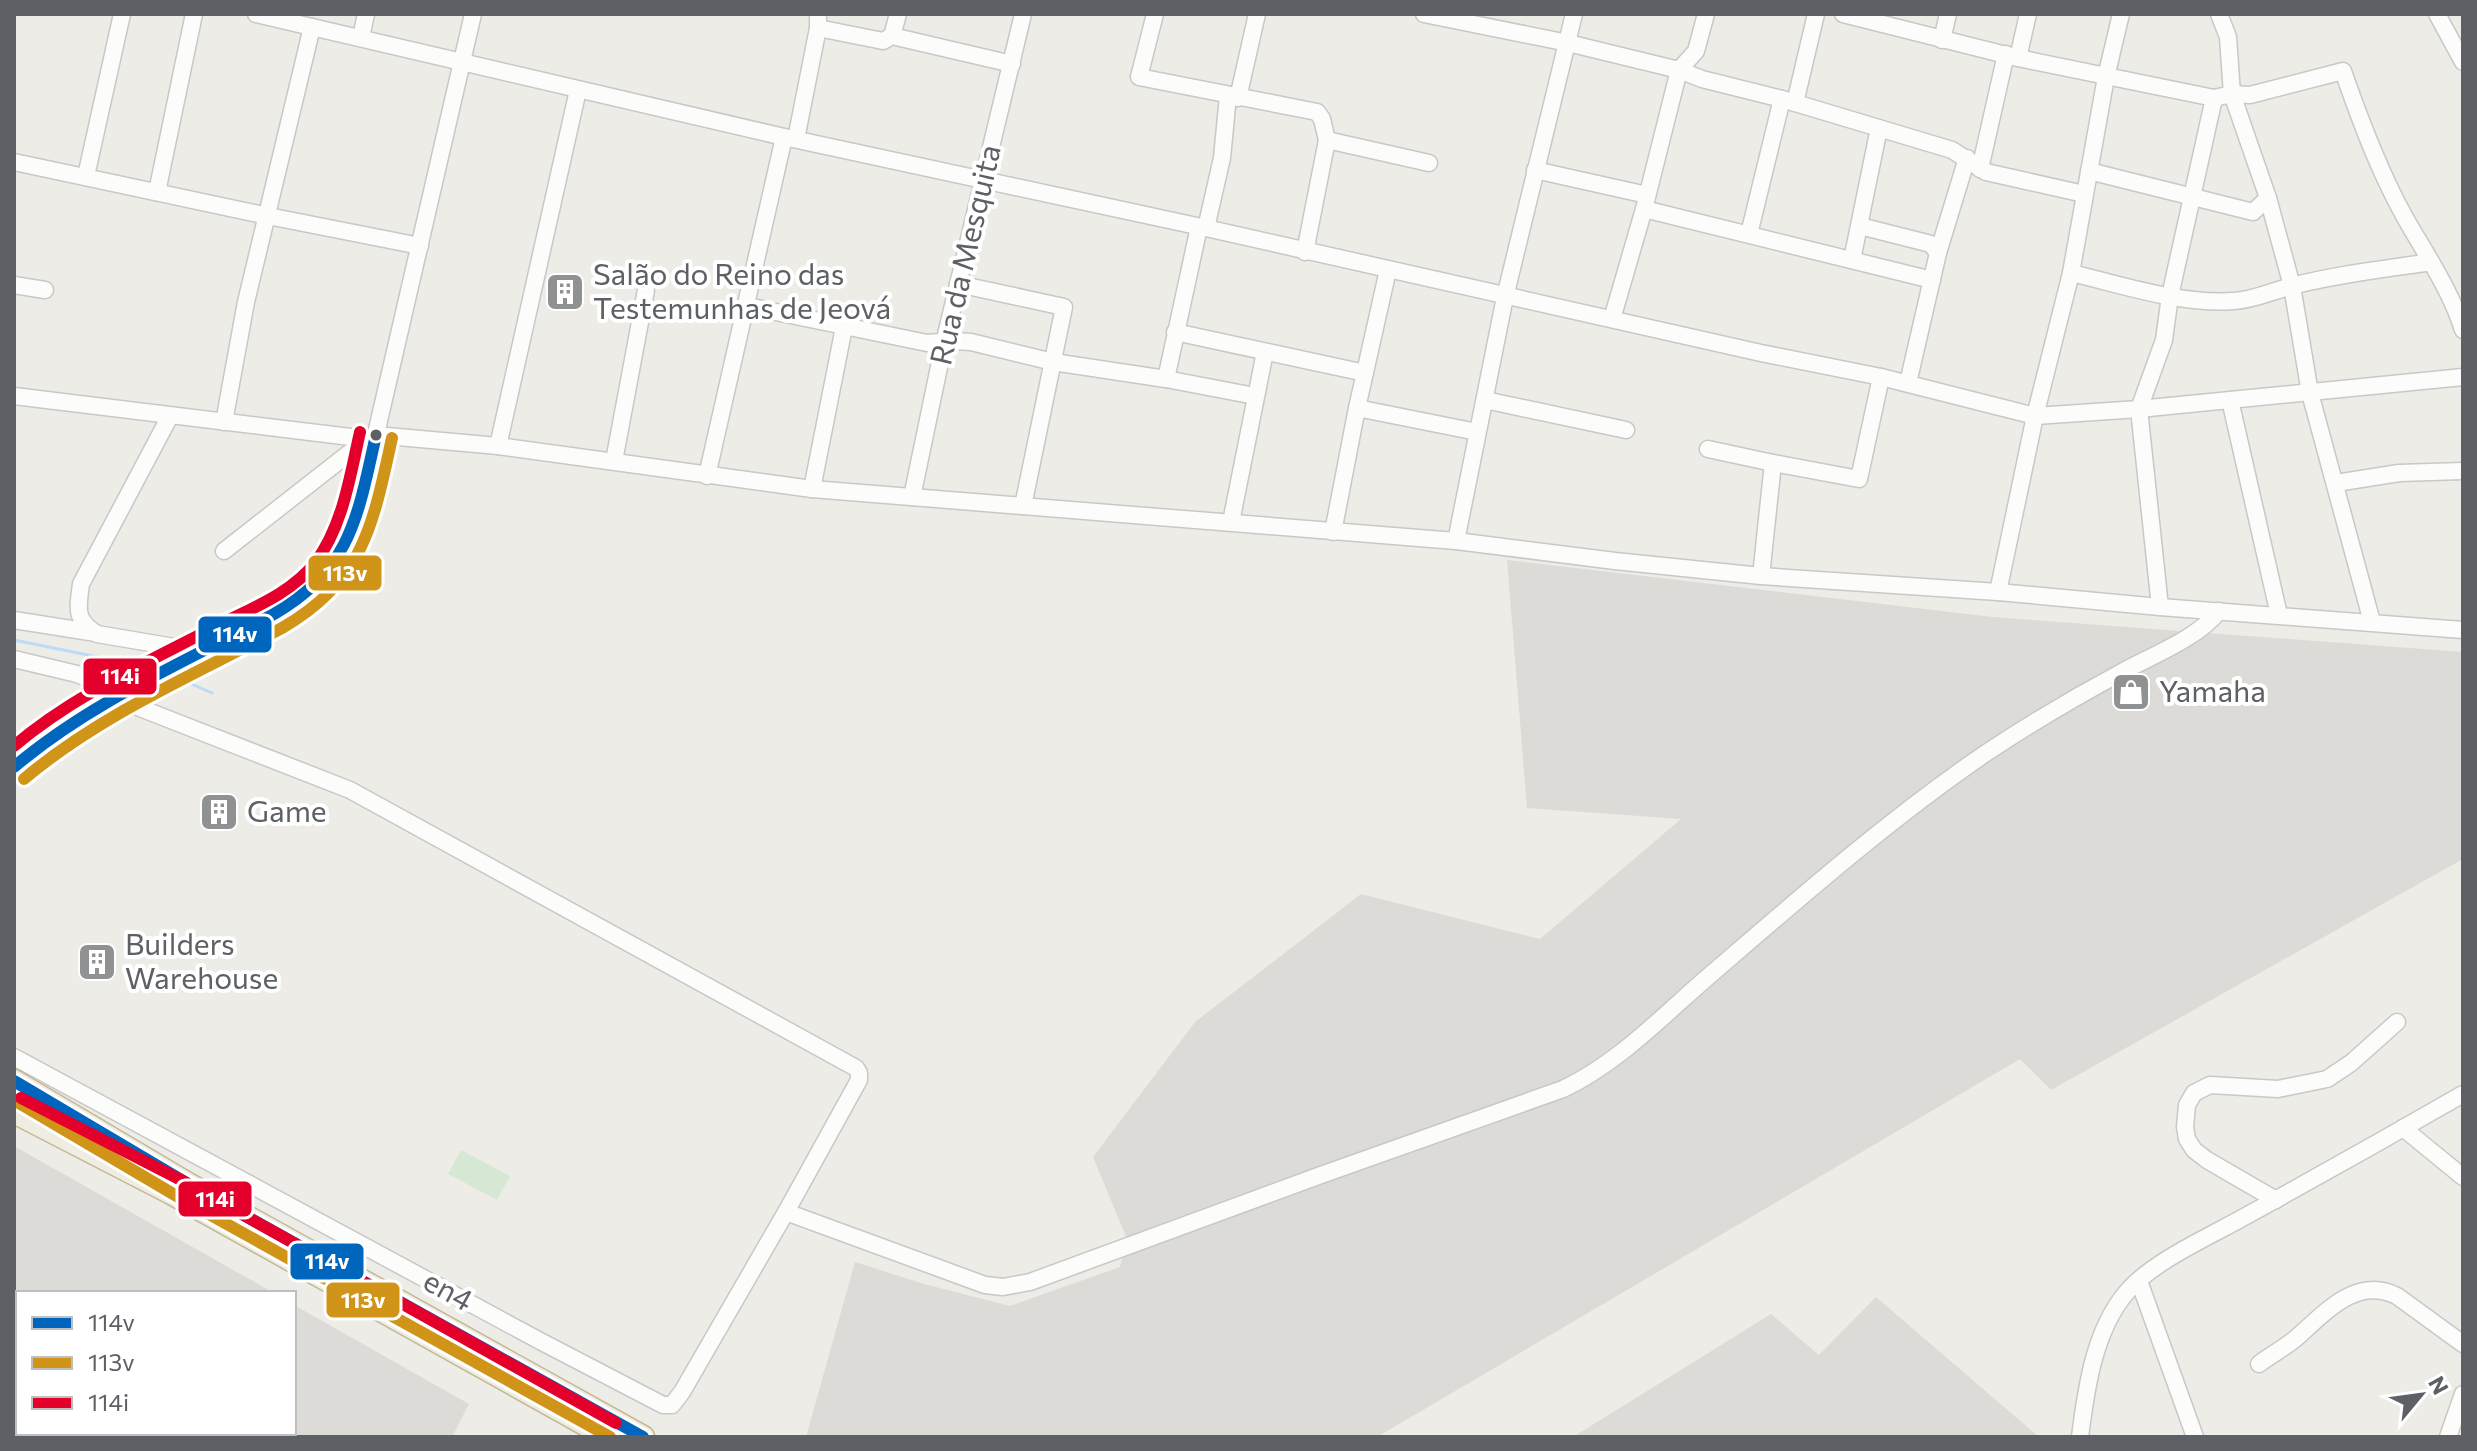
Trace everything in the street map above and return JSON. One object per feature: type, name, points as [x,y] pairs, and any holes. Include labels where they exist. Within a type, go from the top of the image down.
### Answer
[{"type":"highway","points":[[14,1081],[188,1184],[643,1437]]},
{"type":"highway","points":[[14,1112],[173,1194],[608,1437]]},
{"type":"street","points":[[86,176],[122,14]]},
{"type":"street","points":[[157,192],[194,14]]},
{"type":"street","points":[[256,14],[790,138],[1908,383],[2035,416],[2139,409],[2463,377]]},
{"type":"street","points":[[361,37],[366,14]]},
{"type":"street","points":[[14,767],[70,724],[283,609],[308,592],[329,570],[347,540],[355,519],[473,14]]},
{"type":"street","points":[[892,36],[898,14]]},
{"type":"street","name":"Rua da Mesquita","points":[[912,497],[944,343],[1023,14]]},
{"type":"street","points":[[1155,14],[1139,77],[1317,112],[1322,119],[1327,140],[1305,252]]},
{"type":"street","points":[[1166,379],[1175,332],[1222,158],[1233,97],[1257,14]]},
{"type":"street","points":[[1424,14],[1466,18],[1679,70],[1952,150],[1986,172],[2084,194]]},
{"type":"street","points":[[1456,541],[1505,297],[1574,14]]},
{"type":"street","points":[[1612,319],[1646,202],[1679,70],[1696,51],[1706,14]]},
{"type":"street","points":[[1749,234],[1816,14]]},
{"type":"street","points":[[1843,14],[2012,56],[2214,98],[2232,94],[2250,95],[2343,71],[2364,132],[2402,212],[2450,296],[2463,330]]},
{"type":"street","points":[[1942,40],[1948,14]]},
{"type":"street","points":[[1908,383],[1938,253],[2028,14]]},
{"type":"street","points":[[1998,592],[2035,416],[2071,273],[2106,77],[2121,14]]},
{"type":"street","points":[[2219,14],[2228,37],[2232,94],[2268,198],[2292,286],[2310,393],[2372,622]]},
{"type":"street","points":[[2437,14],[2458,39],[2463,62]]},
{"type":"street","points":[[707,476],[818,21],[883,41],[892,36],[1012,64]]},
{"type":"street","points":[[224,422],[246,302],[312,27]]},
{"type":"street","points":[[498,446],[578,90]]},
{"type":"street","points":[[2160,607],[2139,409],[2164,340],[2170,296],[2214,98]]},
{"type":"street","points":[[1852,260],[1879,128]]},
{"type":"street","points":[[1327,140],[1429,163]]},
{"type":"street","points":[[14,162],[420,246]]},
{"type":"street","points":[[1535,170],[1749,234],[1932,280]]},
{"type":"street","points":[[2089,171],[2253,212],[2268,198]]},
{"type":"street","points":[[1860,226],[1914,238],[1931,244],[1938,253]]},
{"type":"street","points":[[2071,273],[2170,296],[2202,301],[2233,301],[2260,297],[2292,286],[2431,262]]},
{"type":"street","points":[[1333,532],[1388,270]]},
{"type":"street","points":[[958,284],[1064,307],[1023,506]]},
{"type":"street","points":[[14,285],[45,290]]},
{"type":"street","points":[[614,461],[646,290]]},
{"type":"street","points":[[747,306],[927,343],[971,342],[1053,362],[1255,396]]},
{"type":"street","points":[[812,489],[844,327]]},
{"type":"street","points":[[1175,332],[1365,373]]},
{"type":"street","points":[[1231,522],[1265,352]]},
{"type":"street","points":[[1708,449],[1859,479],[1881,377]]},
{"type":"street","points":[[14,396],[224,422],[498,446],[812,489],[1456,541],[1761,576],[2463,630]]},
{"type":"street","points":[[1485,400],[1626,430]]},
{"type":"street","points":[[2230,400],[2279,615]]},
{"type":"street","points":[[1357,408],[1477,432]]},
{"type":"street","points":[[97,634],[85,627],[81,620],[78,608],[81,584],[170,416]]},
{"type":"street","points":[[224,551],[372,437]]},
{"type":"street","points":[[1761,576],[1773,463]]},
{"type":"street","points":[[2336,483],[2399,473],[2463,471]]},
{"type":"street","points":[[14,659],[77,674],[97,682],[140,708],[350,790],[856,1068],[859,1080],[786,1212],[985,1285],[1003,1287],[1030,1282],[1563,1089],[1590,1076],[1619,1055],[1737,952],[1917,803],[2048,713],[2179,641],[2207,624],[2219,611]]},
{"type":"street","points":[[14,620],[204,652]]},
{"type":"street","points":[[2276,1200],[2194,1150],[2187,1139],[2185,1127],[2187,1105],[2194,1093],[2210,1085],[2278,1089],[2327,1079],[2351,1063],[2397,1022]]},
{"type":"street","name":"en4","points":[[14,1057],[663,1405],[672,1405],[682,1392],[786,1212]]},
{"type":"street","points":[[2080,1437],[2094,1359],[2105,1328],[2126,1293],[2139,1281],[2165,1262],[2463,1094]]},
{"type":"street","points":[[2403,1128],[2463,1177]]},
{"type":"street","points":[[2139,1281],[2195,1437]]},
{"type":"street","points":[[2259,1364],[2294,1340],[2331,1306],[2353,1294],[2371,1289],[2386,1290],[2397,1296],[2463,1344]]},
{"type":"street","points":[[2448,1437],[2463,1394]]},
{"type":"shaded area","points":[[1507,560],[1993,617],[2463,652],[2463,859],[2051,1090],[2020,1059],[1377,1437],[806,1437],[855,1262],[1010,1306],[1120,1267],[1127,1239],[1093,1157],[1195,1022],[1361,894],[1540,939],[1681,819],[1527,808]]},
{"type":"shaded area","points":[[14,1146],[270,1291],[16,1291],[16,1435],[296,1435],[296,1306],[469,1404],[452,1437],[14,1437]]},
{"type":"shaded area","points":[[1876,1297],[2039,1437],[1573,1437],[1771,1314],[1819,1355]]},
{"type":"green space","points":[[461,1150],[510,1176],[497,1200],[448,1174]]},
{"type":"waterway","points":[[14,640],[157,669]]},
{"type":"waterway","points":[[171,675],[212,693]]},
{"type":"transit line","name":"114i","points":[[14,746],[85,696],[267,601],[305,574],[325,549],[339,517],[360,432]]},
{"type":"transit line","name":"114v","points":[[14,767],[44,743],[107,702],[274,614],[320,579],[347,538],[356,515],[376,435]]},
{"type":"transit line","name":"113v","points":[[24,779],[116,715],[282,628],[331,591],[361,548],[378,497],[392,438]]},
{"type":"transit line","name":"114v","points":[[14,1081],[188,1184],[643,1437]]},
{"type":"transit line","name":"114i","points":[[21,1098],[181,1180],[616,1423]]},
{"type":"transit line","name":"113v","points":[[14,1100],[180,1198],[610,1437]]},
{"type":"place","name":"Salão do Reino das Testemunhas de Jeová","points":[[565,292]]},
{"type":"place","name":"Yamaha","points":[[2131,692]]},
{"type":"place","name":"Game","points":[[219,812]]},
{"type":"place","name":"Builders Warehouse","points":[[97,962]]}]
